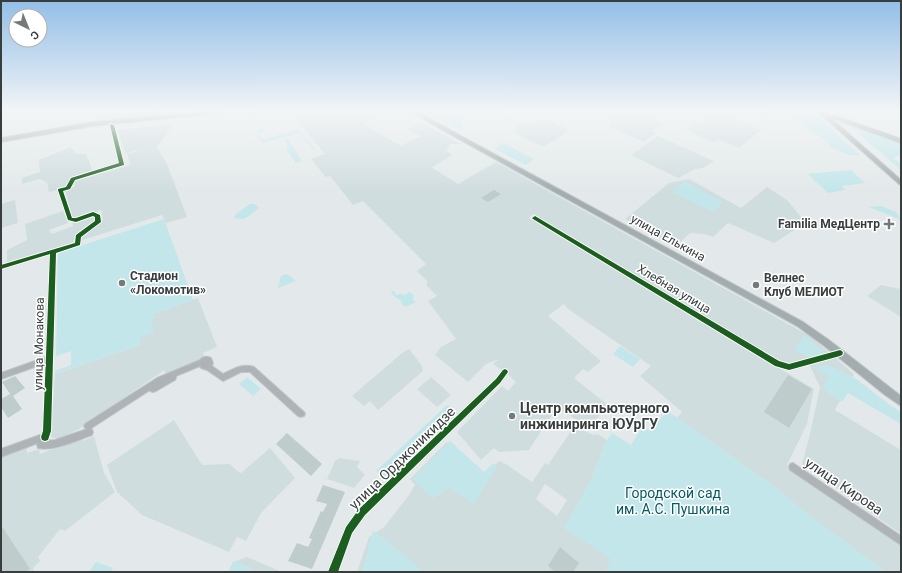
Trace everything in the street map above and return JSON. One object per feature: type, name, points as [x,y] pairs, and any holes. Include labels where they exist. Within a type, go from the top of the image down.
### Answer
[{"type":"main road","points":[[1,140],[12,138]]},
{"type":"main road","points":[[1,144],[35,138]]},
{"type":"main road","name":"улица Елькина","points":[[460,138],[800,324],[841,354],[880,387],[901,402]]},
{"type":"main road","points":[[853,138],[901,183]]},
{"type":"main road","points":[[856,138],[901,178]]},
{"type":"street","points":[[1,267],[78,244],[78,236],[98,222],[98,216],[93,214],[76,220],[70,219],[60,190],[68,188],[73,179],[122,164],[115,138]]},
{"type":"street","name":"Хлебная улица","points":[[535,218],[777,364],[789,367],[805,363],[822,362],[841,354]]},
{"type":"street","name":"улица Монакова","points":[[43,441],[47,431],[53,252]]},
{"type":"street","points":[[1,376],[49,359]]},
{"type":"street","points":[[1,454],[43,441],[52,446],[89,428],[154,388],[204,364],[223,378],[242,369],[252,369],[302,414]]},
{"type":"street","name":"улица Орджоникидзе","points":[[333,572],[349,530],[362,512],[498,381],[505,372]]},
{"type":"street","name":"улица Кирова","points":[[792,467],[901,541]]},
{"type":"shaded area","points":[[120,138],[164,138],[160,144],[157,145],[157,148],[167,164],[187,217],[166,223],[162,215],[79,241],[79,235],[100,224],[103,219],[101,210],[73,219],[65,190],[75,187],[73,182],[131,165],[127,154],[150,148],[125,153]]},
{"type":"shaded area","points":[[311,138],[387,138],[401,146],[417,138],[449,138],[461,144],[450,144],[446,150],[452,155],[432,167],[428,165],[458,184],[496,162],[810,336],[854,374],[835,410],[901,450],[901,534],[802,464],[820,387],[808,362],[789,364],[772,358],[533,214],[529,218],[814,389],[807,424],[787,465],[901,545],[901,572],[886,572],[812,518],[775,487],[677,418],[682,412],[640,376],[651,366],[568,309],[564,304],[548,316],[601,361],[588,372],[583,369],[574,378],[608,405],[589,428],[557,407],[529,450],[499,452],[494,448],[481,460],[457,432],[502,386],[508,391],[516,382],[493,364],[499,359],[486,364],[468,382],[435,355],[441,347],[456,339],[428,301],[437,296],[426,285],[428,282],[417,271],[426,264],[363,201],[353,205],[331,177],[326,177],[311,159],[325,154]]},
{"type":"shaded area","points":[[524,138],[558,138],[543,147]]},
{"type":"shaded area","points":[[635,138],[650,138],[644,142]]},
{"type":"shaded area","points":[[656,138],[662,138],[714,161],[703,168],[695,169],[678,178],[631,155]]},
{"type":"shaded area","points":[[703,138],[752,138],[739,148],[717,139],[713,142]]},
{"type":"shaded area","points":[[69,148],[76,154],[86,154],[93,172],[70,179],[65,188],[49,192],[47,182],[39,179],[22,184],[22,178],[40,172],[39,160]]},
{"type":"shaded area","points":[[689,179],[741,208],[767,187],[787,200],[806,223],[774,243],[728,223],[713,237],[704,234],[690,233],[675,247],[625,219],[669,183]]},
{"type":"shaded area","points":[[15,200],[18,223],[1,228],[1,204]]},
{"type":"shaded area","points":[[63,211],[68,223],[49,230],[52,234],[73,226],[72,223],[89,218],[94,218],[95,222],[75,236],[73,244],[7,264],[7,250],[27,240],[25,224]]},
{"type":"shaded area","points":[[881,285],[901,289],[901,317],[867,296]]},
{"type":"shaded area","points":[[198,298],[217,347],[203,353],[205,358],[166,375],[164,370],[79,429],[58,439],[51,437],[55,374],[140,345],[139,338],[153,314]]},
{"type":"shaded area","points":[[409,349],[422,366],[423,371],[378,410],[370,401],[364,406],[352,396],[402,353]]},
{"type":"shaded area","points":[[431,377],[451,395],[437,407],[417,389]]},
{"type":"shaded area","points":[[174,420],[202,465],[230,464],[241,473],[270,448],[295,478],[261,513],[246,541],[237,537],[229,552],[142,515],[117,492],[107,465]]},
{"type":"shaded area","points":[[573,428],[578,428],[593,435],[598,434],[607,440],[592,478],[611,560],[605,572],[357,572],[369,537],[384,527],[415,485],[410,479],[447,442],[485,476],[499,461],[506,464],[532,482],[545,463],[548,465]],"holes":[[[545,484],[567,500],[557,516],[536,499]]]},
{"type":"shaded area","points":[[94,436],[104,473],[115,492],[65,531],[60,529],[38,557],[40,561],[33,568],[34,572],[1,572],[1,457],[27,448],[27,453],[39,449],[40,454],[82,437],[83,441]]},
{"type":"shaded area","points":[[339,458],[360,461],[357,467],[365,475],[354,488],[327,479],[335,461]]},
{"type":"shaded area","points":[[247,557],[282,572],[228,572],[233,562]]},
{"type":"green space","points":[[259,138],[262,140],[269,138],[282,138],[262,143]]},
{"type":"green space","points":[[304,138],[305,138],[315,149],[314,151]]},
{"type":"green space","points":[[823,138],[840,138],[861,156],[850,155],[829,147],[829,144]]},
{"type":"green space","points":[[863,138],[887,138],[901,143],[901,156],[897,156],[894,159],[901,164],[901,170]]},
{"type":"green space","points":[[288,139],[302,161],[296,163],[286,149],[288,146],[284,140]]},
{"type":"green space","points":[[503,143],[534,159],[526,165],[495,149]]},
{"type":"green space","points":[[851,170],[865,183],[842,186],[845,190],[828,193],[808,174]]},
{"type":"green space","points":[[684,181],[723,202],[713,212],[672,192]]},
{"type":"green space","points":[[250,204],[255,204],[259,208],[244,218],[237,219],[234,217],[236,214]]},
{"type":"green space","points":[[881,206],[896,212],[901,220],[869,207]]},
{"type":"green space","name":"Стадион «Локомотив»","points":[[164,219],[193,300],[153,314],[154,318],[151,320],[154,332],[140,338],[140,345],[55,374],[55,371],[71,365],[71,351],[56,356],[58,254]]},
{"type":"green space","points":[[287,274],[296,281],[278,288],[281,276]]},
{"type":"green space","points":[[392,291],[395,292],[396,295],[405,295],[409,292],[414,295],[413,300],[416,302],[406,307],[401,304],[402,302],[391,293]]},
{"type":"green space","points":[[804,335],[826,353],[812,359],[795,350]]},
{"type":"green space","points":[[620,346],[640,359],[633,367],[613,354]]},
{"type":"green space","points":[[828,365],[850,375],[889,405],[901,412],[901,424],[848,393],[842,402],[822,388],[829,376],[814,367]]},
{"type":"green space","points":[[247,377],[261,389],[253,396],[239,384]]},
{"type":"green space","points":[[447,405],[458,413],[386,481],[376,471]]},
{"type":"green space","name":"Городской сад им. А.С. Пушкина","points":[[668,411],[775,487],[813,518],[886,572],[605,572],[611,559],[564,528],[592,478],[607,440],[612,433],[631,445],[642,427],[649,430]]},
{"type":"green space","points":[[450,441],[484,472],[493,463],[497,466],[474,504],[449,488],[432,499],[413,479]]},
{"type":"green space","points":[[373,531],[381,536],[424,572],[362,572]]},
{"type":"green space","points":[[235,561],[253,569],[252,572],[228,572]]},
{"type":"green space","points":[[96,562],[113,568],[111,572],[89,572]]},
{"type":"building","points":[[494,190],[501,194],[488,202],[481,198]]},
{"type":"building","points":[[788,375],[812,389],[789,428],[764,412]]},
{"type":"building","points":[[15,376],[25,388],[13,396],[22,409],[8,418],[1,407],[1,399],[10,394],[2,382]]},
{"type":"building","points":[[287,433],[322,464],[311,476],[276,444]]},
{"type":"building","points":[[323,485],[345,492],[312,569],[288,561],[297,543],[308,547],[312,539],[309,538],[321,511],[323,512],[327,504],[316,501]]},
{"type":"building","points":[[1,525],[30,569],[28,570],[30,572],[1,572]]},
{"type":"building","points":[[560,547],[579,563],[573,572],[555,572],[548,566]]},
{"type":"cycle path","points":[[1,267],[78,244],[78,236],[98,222],[98,216],[93,214],[76,220],[70,219],[60,190],[68,188],[73,179],[122,164],[115,138]]},
{"type":"cycle path","points":[[535,218],[777,364],[789,367],[840,353]]},
{"type":"cycle path","points":[[45,437],[47,431],[53,252]]},
{"type":"cycle path","points":[[333,572],[349,530],[362,512],[498,381],[505,372]]},
{"type":"place","name":"Familia МедЦентр","points":[[889,224]]},
{"type":"place","name":"Стадион «Локомотив»","points":[[122,283]]},
{"type":"place","name":"Велнес Клуб МЕЛИОТ","points":[[756,285]]},
{"type":"place","name":"Центр компьютерного инжиниринга ЮУрГУ","points":[[512,416]]}]
